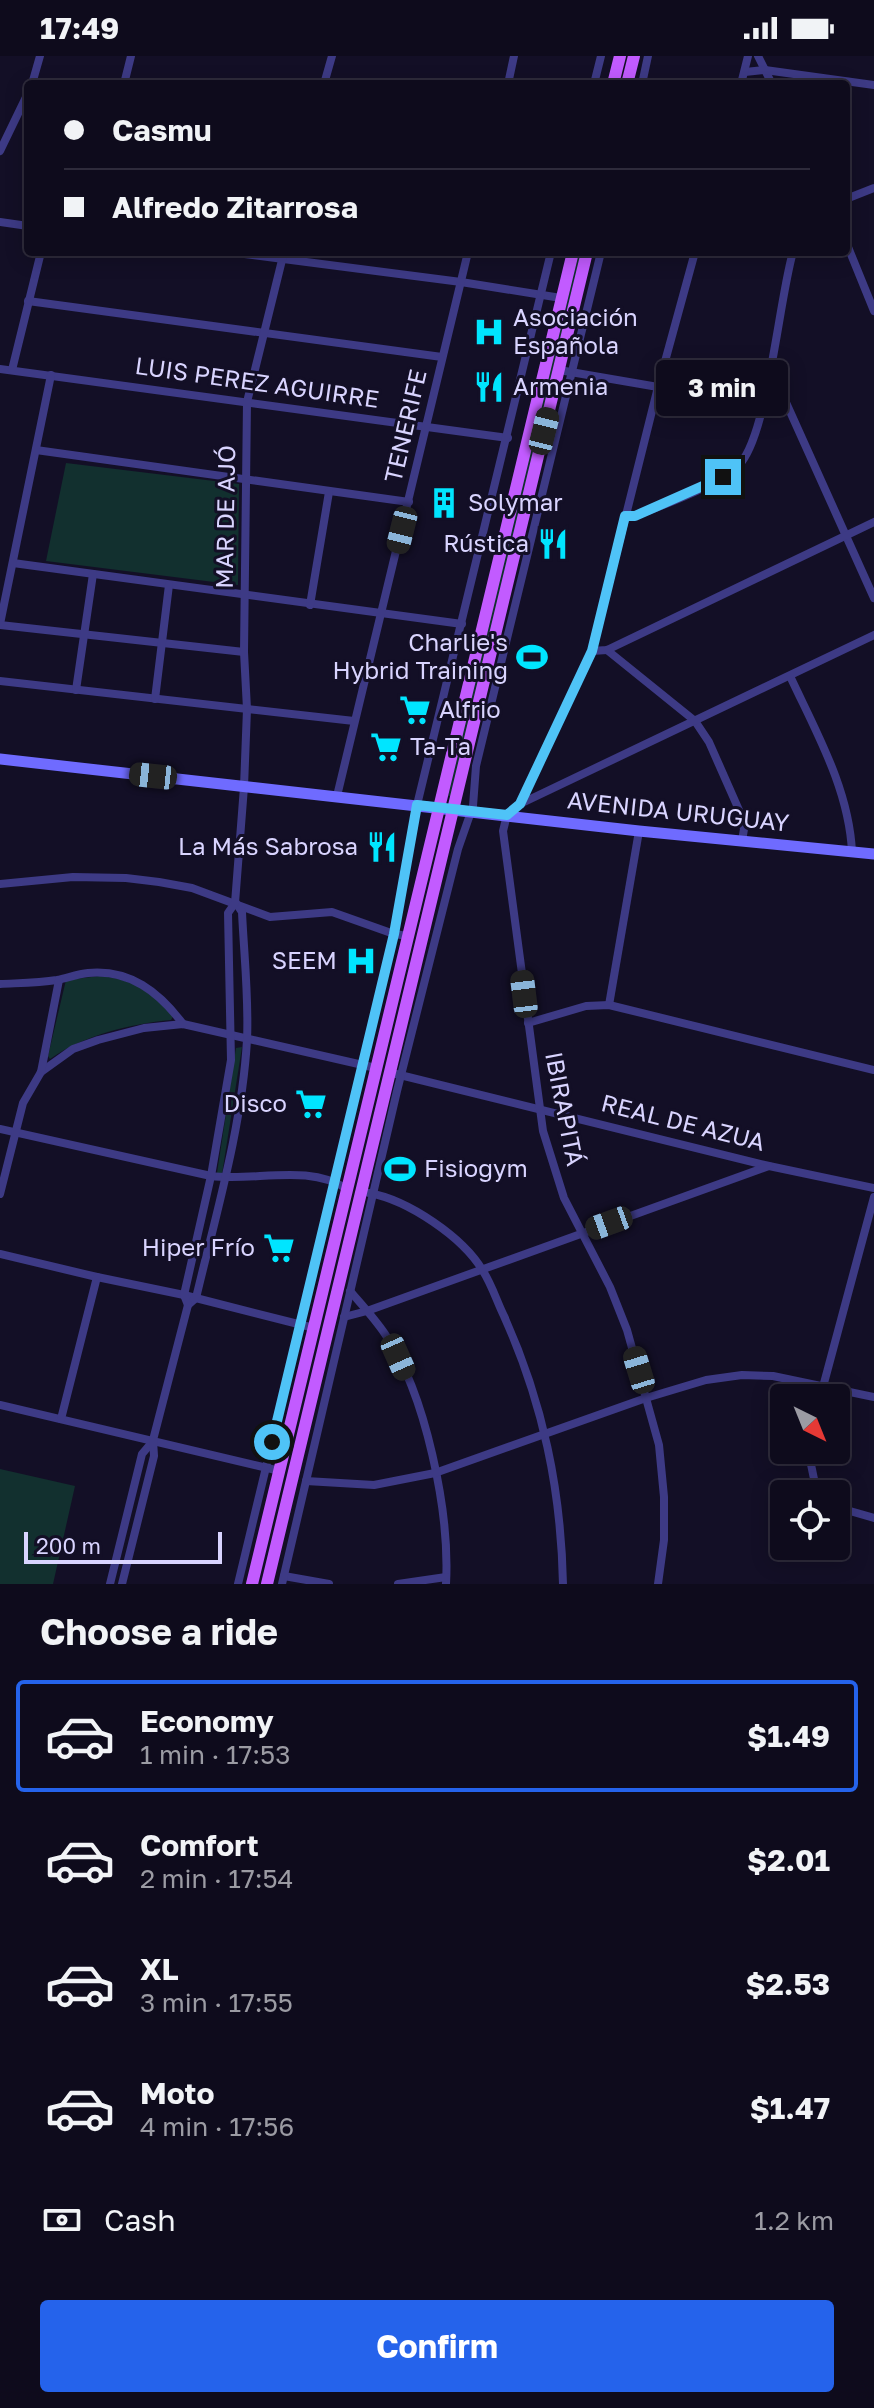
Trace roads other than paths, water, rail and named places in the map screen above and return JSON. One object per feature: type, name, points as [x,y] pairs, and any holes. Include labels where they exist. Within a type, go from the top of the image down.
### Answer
[{"type":"main road","points":[[614,80],[620,56]]},
{"type":"main road","points":[[628,80],[634,56]]},
{"type":"main road","points":[[267,1584],[368,1193],[401,935],[448,770],[572,256]]},
{"type":"main road","points":[[252,1584],[280,1471],[308,1327],[341,1185],[382,1070],[453,809],[586,256]]},
{"type":"street","points":[[33,80],[40,56]]},
{"type":"street","points":[[125,80],[131,56]]},
{"type":"street","points":[[325,80],[332,56]]},
{"type":"street","points":[[509,80],[514,56]]},
{"type":"street","points":[[595,80],[601,56]]},
{"type":"street","points":[[643,80],[648,56]]},
{"type":"street","points":[[742,80],[748,56]]},
{"type":"street","points":[[758,56],[770,80]]},
{"type":"street","points":[[745,72],[765,70],[838,80]]},
{"type":"street","points":[[850,82],[874,85]]},
{"type":"street","points":[[0,151],[5,128],[24,99]]},
{"type":"street","points":[[850,197],[874,188]]},
{"type":"street","points":[[0,222],[24,225]]},
{"type":"street","points":[[850,252],[874,311]]},
{"type":"street","points":[[12,370],[40,256]]},
{"type":"street","points":[[283,256],[561,298]]},
{"type":"street","name":"MAR DE AJÓ","points":[[235,903],[247,709],[244,652],[247,402],[283,256]]},
{"type":"street","name":"TENERIFE","points":[[337,796],[467,256]]},
{"type":"street","points":[[0,884],[73,877],[126,878],[192,888],[270,917],[332,912],[401,935],[417,805],[550,256]]},
{"type":"street","points":[[382,1070],[472,811],[476,766],[600,256]]},
{"type":"street","points":[[520,804],[592,651],[694,256]]},
{"type":"street","points":[[625,516],[635,516],[684,495],[723,477],[738,466],[755,439],[792,256]]},
{"type":"street","points":[[28,301],[442,357]]},
{"type":"street","name":"LUIS PEREZ AGUIRRE","points":[[0,369],[508,438]]},
{"type":"street","points":[[559,370],[658,387]]},
{"type":"street","points":[[769,372],[779,387],[874,598]]},
{"type":"street","points":[[51,375],[0,625],[244,652]]},
{"type":"street","points":[[36,450],[409,502]]},
{"type":"street","points":[[310,605],[329,492]]},
{"type":"street","points":[[592,651],[607,650],[874,522]]},
{"type":"street","points":[[13,563],[462,624]]},
{"type":"street","points":[[76,690],[93,574]]},
{"type":"street","points":[[155,699],[169,585]]},
{"type":"street","points":[[507,815],[520,804],[874,635]]},
{"type":"street","points":[[607,650],[695,721],[709,742],[739,810],[744,829],[742,841]]},
{"type":"street","points":[[790,676],[845,803],[852,852]]},
{"type":"street","points":[[0,681],[354,721]]},
{"type":"street","name":"AVENIDA URUGUAY","points":[[0,759],[639,831],[874,854]]},
{"type":"street","points":[[428,764],[448,770]]},
{"type":"street","name":"IBIRAPITÁ","points":[[507,815],[503,831],[538,1107],[564,1198],[610,1287],[627,1330],[659,1445],[664,1540],[658,1584]]},
{"type":"street","points":[[609,1005],[639,831]]},
{"type":"street","points":[[188,1305],[184,1295],[224,1111],[233,1035],[228,913],[235,903]]},
{"type":"street","points":[[122,1584],[154,1456],[153,1440],[188,1305],[196,1298],[224,1178],[247,1039],[242,912],[235,903]]},
{"type":"street","points":[[0,984],[59,980],[87,973],[129,977],[163,999],[183,1024]]},
{"type":"street","points":[[0,1194],[23,1103],[41,1072],[59,980]]},
{"type":"street","points":[[528,1023],[586,1006],[609,1005],[874,1070]]},
{"type":"street","name":"REAL DE AZUA","points":[[41,1072],[73,1049],[98,1040],[144,1028],[183,1024],[538,1107],[769,1166],[874,1188]]},
{"type":"street","points":[[0,1129],[211,1176],[276,1175],[341,1185]]},
{"type":"street","points":[[344,1317],[769,1166]]},
{"type":"street","points":[[329,1584],[283,1580],[350,1291],[368,1193],[435,1223],[461,1244],[483,1270],[535,1394],[557,1488],[563,1584]]},
{"type":"street","points":[[824,1384],[874,1197]]},
{"type":"street","points":[[0,1254],[184,1295],[308,1327],[266,1468],[238,1584]]},
{"type":"street","points":[[61,1419],[97,1277]]},
{"type":"street","points":[[350,1291],[386,1336],[409,1382],[425,1425],[443,1520],[446,1580],[398,1584]]},
{"type":"street","points":[[306,1481],[374,1485],[435,1473],[646,1398],[706,1380],[742,1375],[773,1376],[813,1384]]},
{"type":"street","points":[[850,1392],[874,1397]]},
{"type":"street","points":[[0,1405],[280,1471]]},
{"type":"street","points":[[110,1584],[142,1454],[153,1440]]},
{"type":"street","points":[[850,1511],[874,1518]]},
{"type":"place","name":"Asociación Española","points":[[489,332]]},
{"type":"place","name":"Armenia","points":[[489,387]]},
{"type":"place","name":"Solymar","points":[[444,503]]},
{"type":"place","name":"Rústica","points":[[553,544]]},
{"type":"place","name":"Charlie's Hybrid Training","points":[[532,657]]},
{"type":"place","name":"Alfrio","points":[[415,710]]},
{"type":"place","name":"Ta-Ta","points":[[386,747]]},
{"type":"place","name":"La Más Sabrosa","points":[[382,847]]},
{"type":"place","name":"SEEM","points":[[361,961]]},
{"type":"place","name":"Disco","points":[[311,1104]]},
{"type":"place","name":"Fisiogym","points":[[400,1169]]},
{"type":"place","name":"Hiper Frío","points":[[279,1248]]}]
